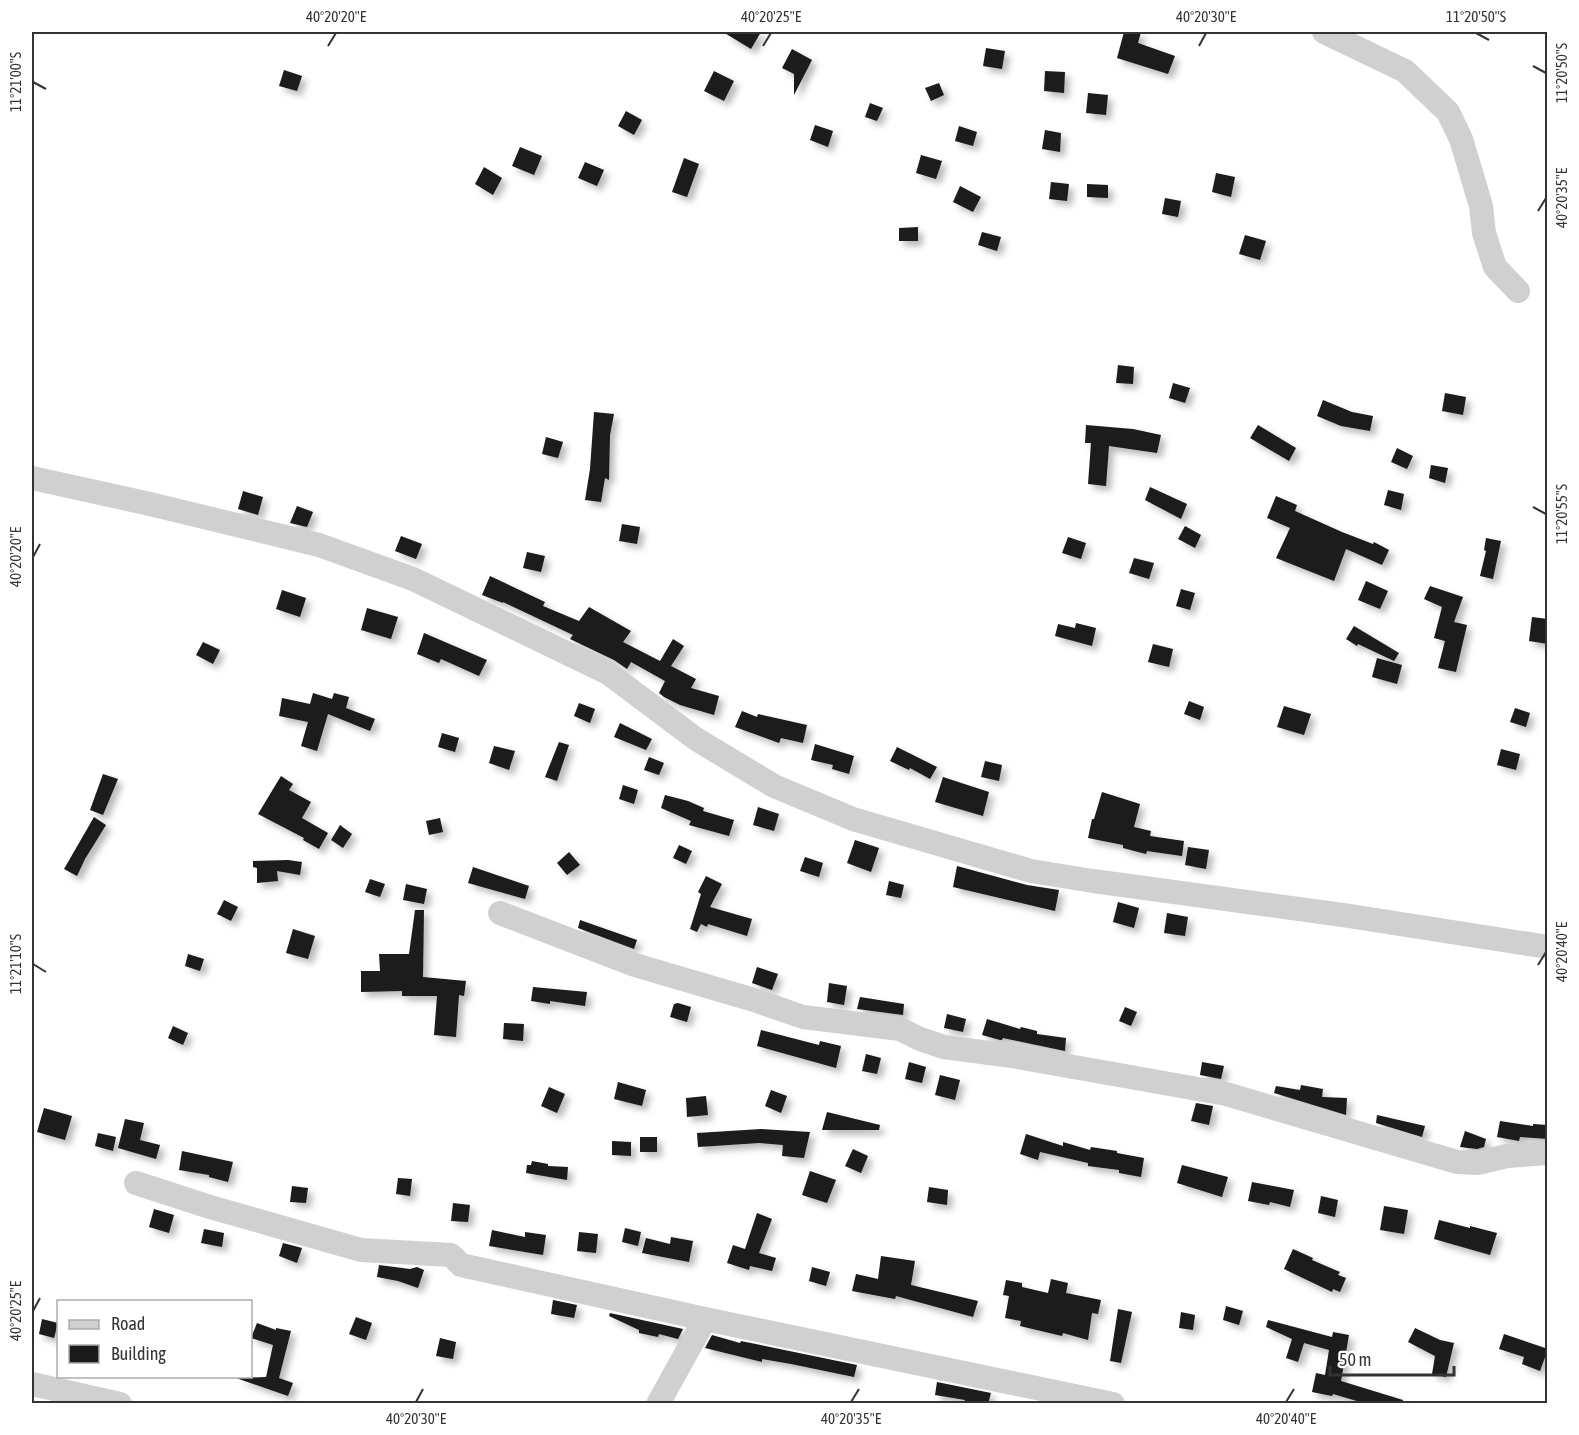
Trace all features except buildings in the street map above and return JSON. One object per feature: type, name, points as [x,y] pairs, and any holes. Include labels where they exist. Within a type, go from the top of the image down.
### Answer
[{"type":"street","points":[[1324,32],[1405,71],[1448,112],[1461,139],[1481,206],[1484,233],[1495,267],[1518,291]]},
{"type":"street","points":[[32,478],[319,545],[413,579],[608,673],[705,745],[774,786],[853,819],[1031,871],[1344,915],[1548,947]]},
{"type":"street","points":[[500,913],[634,965],[754,1000],[803,1017],[900,1029],[944,1047],[1012,1056],[1226,1094],[1457,1162],[1479,1163],[1507,1156],[1548,1153]]},
{"type":"street","points":[[136,1183],[361,1250],[451,1255],[461,1265],[705,1319],[1113,1404]]},
{"type":"street","points":[[658,1404],[705,1319]]},
{"type":"street","points":[[32,1384],[120,1404]]}]
